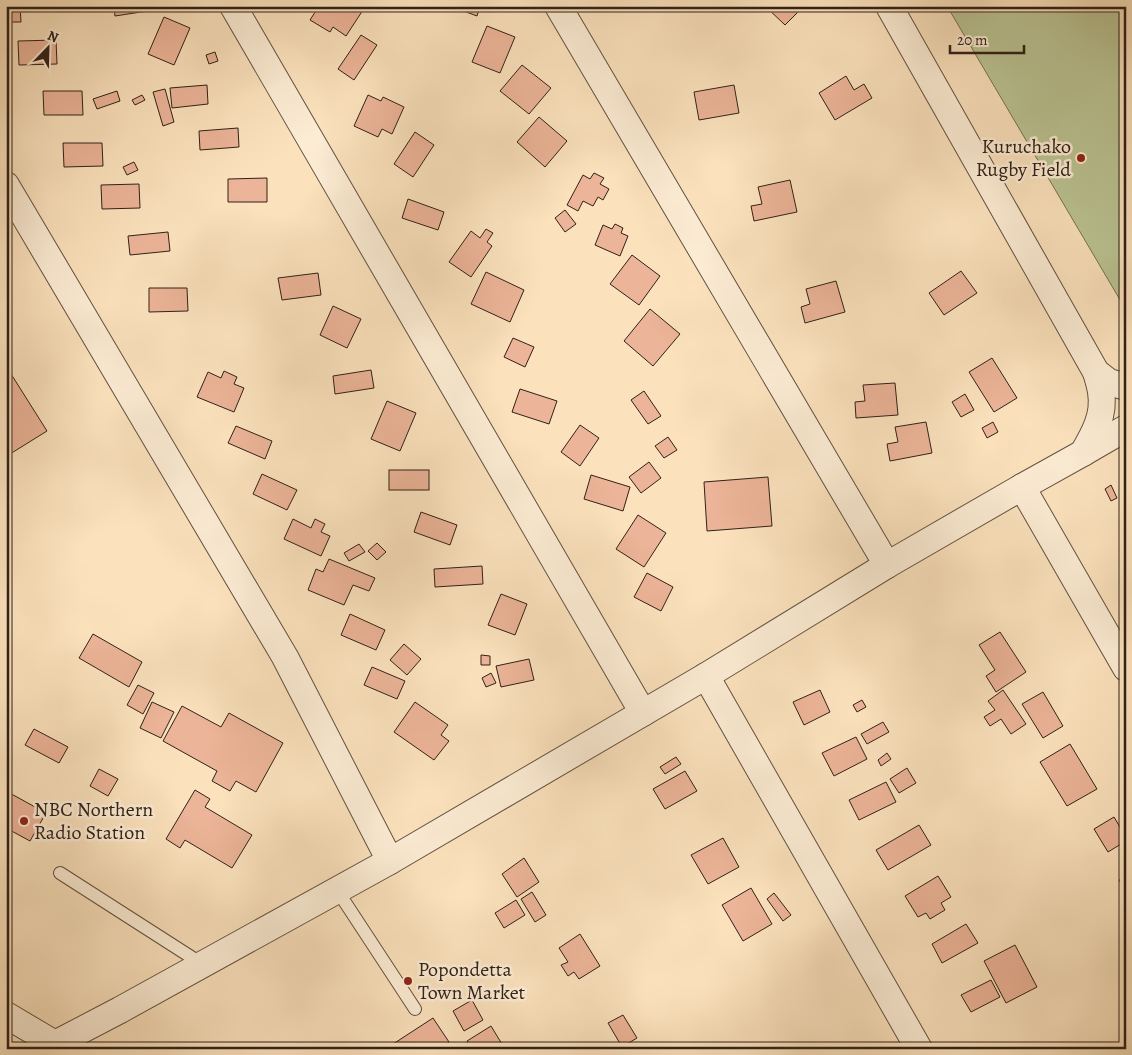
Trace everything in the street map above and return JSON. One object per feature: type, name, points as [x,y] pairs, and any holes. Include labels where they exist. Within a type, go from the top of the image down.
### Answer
[{"type":"street","points":[[233,6],[643,713]]},
{"type":"street","points":[[558,6],[886,565]]},
{"type":"street","points":[[889,6],[1096,372],[1101,393],[1102,409],[1097,429],[1083,453]]},
{"type":"street","points":[[6,185],[286,657],[390,861]]},
{"type":"street","points":[[1096,372],[1109,382],[1126,387]]},
{"type":"street","points":[[6,1015],[57,1046],[390,861],[706,676],[886,565],[1126,428]]},
{"type":"street","points":[[1022,487],[1126,668]]},
{"type":"street","points":[[706,676],[919,1049]]},
{"type":"lane","points":[[60,873],[202,964]]},
{"type":"lane","points":[[338,890],[414,1009]]},
{"type":"green space","name":"Kuruchako Rugby Field","points":[[947,6],[1126,6],[1126,310]]},
{"type":"building","points":[[6,6],[20,6],[21,22],[6,22]]},
{"type":"building","points":[[114,6],[153,6],[154,10],[115,16]]},
{"type":"building","points":[[319,6],[356,6],[363,10],[346,36],[333,27],[330,32],[310,20]]},
{"type":"building","points":[[450,6],[480,6],[477,16]]},
{"type":"building","points":[[765,6],[804,6],[785,25]]},
{"type":"building","points":[[164,17],[190,28],[174,65],[148,54]]},
{"type":"building","points":[[487,26],[515,37],[500,73],[472,62]]},
{"type":"building","points":[[361,35],[377,45],[354,80],[338,69]]},
{"type":"building","points":[[56,40],[57,64],[19,65],[18,41]]},
{"type":"building","points":[[215,52],[218,61],[209,64],[206,55]]},
{"type":"building","points":[[522,65],[551,88],[529,114],[500,91]]},
{"type":"building","points":[[846,76],[854,90],[864,84],[872,98],[835,120],[819,93]]},
{"type":"building","points":[[207,85],[208,104],[172,108],[170,88]]},
{"type":"building","points":[[734,85],[739,113],[699,120],[694,92]]},
{"type":"building","points":[[165,89],[174,122],[163,126],[153,92]]},
{"type":"building","points":[[43,91],[82,91],[83,115],[44,115]]},
{"type":"building","points":[[117,91],[120,101],[97,109],[93,99]]},
{"type":"building","points":[[142,95],[145,100],[135,105],[132,100]]},
{"type":"building","points":[[368,95],[381,101],[383,97],[404,107],[392,134],[382,129],[378,137],[354,126]]},
{"type":"building","points":[[539,117],[567,141],[545,167],[517,142]]},
{"type":"building","points":[[238,128],[239,147],[200,150],[199,131]]},
{"type":"building","points":[[415,132],[434,145],[413,177],[394,164]]},
{"type":"building","points":[[63,143],[102,143],[103,166],[64,167]]},
{"type":"building","points":[[134,162],[138,170],[127,175],[123,167]]},
{"type":"building","points":[[594,173],[604,178],[600,184],[609,189],[603,200],[598,197],[593,206],[583,201],[578,211],[567,205],[583,175],[590,179]]},
{"type":"building","points":[[267,178],[267,202],[228,202],[228,179]]},
{"type":"building","points":[[790,180],[797,212],[754,221],[751,206],[762,204],[758,187]]},
{"type":"building","points":[[139,184],[140,208],[102,209],[101,185]]},
{"type":"building","points":[[408,199],[444,212],[438,230],[402,218]]},
{"type":"building","points":[[565,210],[576,224],[565,232],[555,218]]},
{"type":"building","points":[[615,224],[623,228],[621,233],[628,236],[620,256],[595,245],[603,225],[612,229]]},
{"type":"building","points":[[486,229],[493,233],[487,242],[492,246],[471,277],[449,262],[471,231],[480,238]]},
{"type":"building","points":[[168,232],[170,251],[130,255],[128,236]]},
{"type":"building","points":[[632,255],[660,276],[639,305],[610,284]]},
{"type":"building","points":[[961,271],[977,293],[944,315],[929,293]]},
{"type":"building","points":[[486,272],[524,290],[510,322],[471,304]]},
{"type":"building","points":[[318,273],[321,295],[282,300],[278,278]]},
{"type":"building","points":[[836,281],[845,312],[805,323],[801,307],[810,304],[806,289]]},
{"type":"building","points":[[149,288],[187,288],[188,311],[149,312]]},
{"type":"building","points":[[333,306],[361,319],[347,348],[320,335]]},
{"type":"building","points":[[650,309],[680,334],[653,366],[624,341]]},
{"type":"building","points":[[513,338],[534,347],[525,367],[504,357]]},
{"type":"building","points":[[992,358],[1017,398],[994,412],[969,372]]},
{"type":"building","points":[[6,366],[47,431],[10,454],[6,448]]},
{"type":"building","points":[[371,370],[374,388],[335,394],[333,376]]},
{"type":"building","points":[[224,371],[237,377],[234,384],[244,388],[234,412],[197,397],[208,372],[221,378]]},
{"type":"building","points":[[895,383],[898,415],[856,418],[855,402],[865,401],[863,385]]},
{"type":"building","points":[[520,389],[557,401],[549,424],[512,412]]},
{"type":"building","points":[[644,391],[661,416],[648,424],[631,400]]},
{"type":"building","points":[[965,394],[974,410],[961,417],[952,402]]},
{"type":"building","points":[[387,401],[416,413],[400,451],[371,439]]},
{"type":"building","points":[[926,422],[932,453],[890,461],[887,444],[898,442],[895,427]]},
{"type":"building","points":[[993,422],[998,432],[987,438],[982,428]]},
{"type":"building","points":[[580,425],[599,438],[580,466],[561,452]]},
{"type":"building","points":[[236,426],[272,441],[265,459],[228,443]]},
{"type":"building","points":[[668,437],[677,450],[664,458],[655,446]]},
{"type":"building","points":[[649,462],[661,478],[641,493],[629,477]]},
{"type":"building","points":[[389,470],[429,470],[429,490],[389,490]]},
{"type":"building","points":[[262,474],[297,490],[287,510],[253,494]]},
{"type":"building","points":[[591,475],[630,487],[623,511],[584,499]]},
{"type":"building","points":[[768,477],[772,526],[707,531],[704,482]]},
{"type":"building","points":[[1111,485],[1117,498],[1111,501],[1105,489]]},
{"type":"building","points":[[421,512],[457,525],[450,545],[414,532]]},
{"type":"building","points":[[638,515],[666,533],[644,567],[616,549]]},
{"type":"building","points":[[293,519],[311,528],[315,519],[325,524],[321,532],[330,536],[321,556],[284,539]]},
{"type":"building","points":[[377,543],[386,552],[377,560],[368,551]]},
{"type":"building","points":[[359,544],[365,552],[349,561],[344,553]]},
{"type":"building","points":[[329,559],[375,578],[369,591],[353,585],[344,605],[308,590],[316,569],[323,572]]},
{"type":"building","points":[[482,566],[483,584],[435,587],[434,569]]},
{"type":"building","points":[[647,573],[673,587],[661,611],[634,597]]},
{"type":"building","points":[[501,594],[527,604],[515,635],[488,625]]},
{"type":"building","points":[[350,614],[385,630],[376,650],[341,635]]},
{"type":"building","points":[[1000,632],[1026,672],[996,692],[986,676],[995,670],[979,645]]},
{"type":"building","points":[[93,634],[142,662],[129,687],[79,658]]},
{"type":"building","points":[[404,644],[421,659],[407,675],[390,660]]},
{"type":"building","points":[[481,655],[490,656],[490,665],[481,665]]},
{"type":"building","points":[[529,659],[534,680],[501,687],[496,666]]},
{"type":"building","points":[[372,667],[405,681],[397,699],[364,685]]},
{"type":"building","points":[[491,673],[496,683],[486,687],[482,678]]},
{"type":"building","points":[[138,685],[154,693],[143,714],[127,705]]},
{"type":"building","points":[[820,690],[830,712],[804,725],[793,702]]},
{"type":"building","points":[[1003,690],[1026,724],[1011,734],[1001,719],[990,726],[984,717],[995,710],[988,701]]},
{"type":"building","points":[[1043,692],[1063,726],[1043,738],[1022,704]]},
{"type":"building","points":[[862,700],[866,707],[857,712],[853,705]]},
{"type":"building","points":[[152,702],[174,712],[161,738],[140,728]]},
{"type":"building","points":[[415,702],[448,725],[441,735],[449,741],[434,760],[394,732]]},
{"type":"building","points":[[182,706],[221,727],[229,713],[283,743],[256,792],[236,781],[230,791],[212,781],[217,771],[163,741]]},
{"type":"building","points":[[883,722],[889,732],[867,744],[861,734]]},
{"type":"building","points":[[34,729],[68,747],[59,763],[25,745]]},
{"type":"building","points":[[856,737],[867,759],[834,776],[822,753]]},
{"type":"building","points":[[1070,744],[1097,789],[1067,806],[1040,762]]},
{"type":"building","points":[[887,753],[891,759],[881,766],[878,760]]},
{"type":"building","points":[[676,757],[681,764],[665,774],[660,767]]},
{"type":"building","points":[[907,768],[916,783],[899,793],[890,779]]},
{"type":"building","points":[[99,769],[118,779],[108,796],[90,786]]},
{"type":"building","points":[[685,771],[697,791],[665,809],[653,789]]},
{"type":"building","points":[[886,782],[896,802],[859,820],[849,800]]},
{"type":"building","points":[[195,790],[210,799],[205,807],[252,835],[232,868],[185,840],[180,848],[166,839]]},
{"type":"building","name":"NBC Northern Radio Station","points":[[6,791],[46,813],[30,841],[6,828]]},
{"type":"building","points":[[1114,817],[1126,837],[1126,841],[1108,852],[1094,829]]},
{"type":"building","points":[[919,825],[931,845],[888,870],[876,850]]},
{"type":"building","points":[[723,838],[739,867],[708,884],[691,855]]},
{"type":"building","points":[[524,858],[539,882],[517,897],[502,874]]},
{"type":"building","points":[[938,876],[951,897],[941,903],[945,910],[930,919],[926,913],[918,917],[905,896]]},
{"type":"building","points":[[1126,876],[1126,893],[1119,880]]},
{"type":"building","points":[[751,888],[772,924],[743,941],[722,905]]},
{"type":"building","points":[[532,892],[546,915],[535,922],[521,899]]},
{"type":"building","points":[[774,893],[791,915],[783,921],[767,899]]},
{"type":"building","points":[[516,900],[525,915],[504,928],[495,913]]},
{"type":"building","points":[[966,924],[978,943],[942,963],[932,944]]},
{"type":"building","points":[[580,934],[600,966],[579,979],[574,972],[568,976],[561,965],[568,962],[559,948]]},
{"type":"building","points":[[1015,945],[1037,987],[1006,1003],[984,961]]},
{"type":"building","points":[[991,980],[1000,997],[971,1012],[961,995]]},
{"type":"building","points":[[472,1000],[483,1020],[464,1031],[453,1011]]},
{"type":"building","points":[[623,1015],[637,1038],[622,1047],[608,1023]]},
{"type":"building","points":[[433,1018],[449,1042],[439,1049],[388,1049],[390,1046]]},
{"type":"building","points":[[491,1026],[505,1049],[471,1049],[467,1041]]},
{"type":"place","name":"Kuruchako Rugby Field","points":[[1081,158]]},
{"type":"place","name":"NBC Northern Radio Station","points":[[24,821]]},
{"type":"place","name":"Popondetta Town Market","points":[[408,981]]}]
